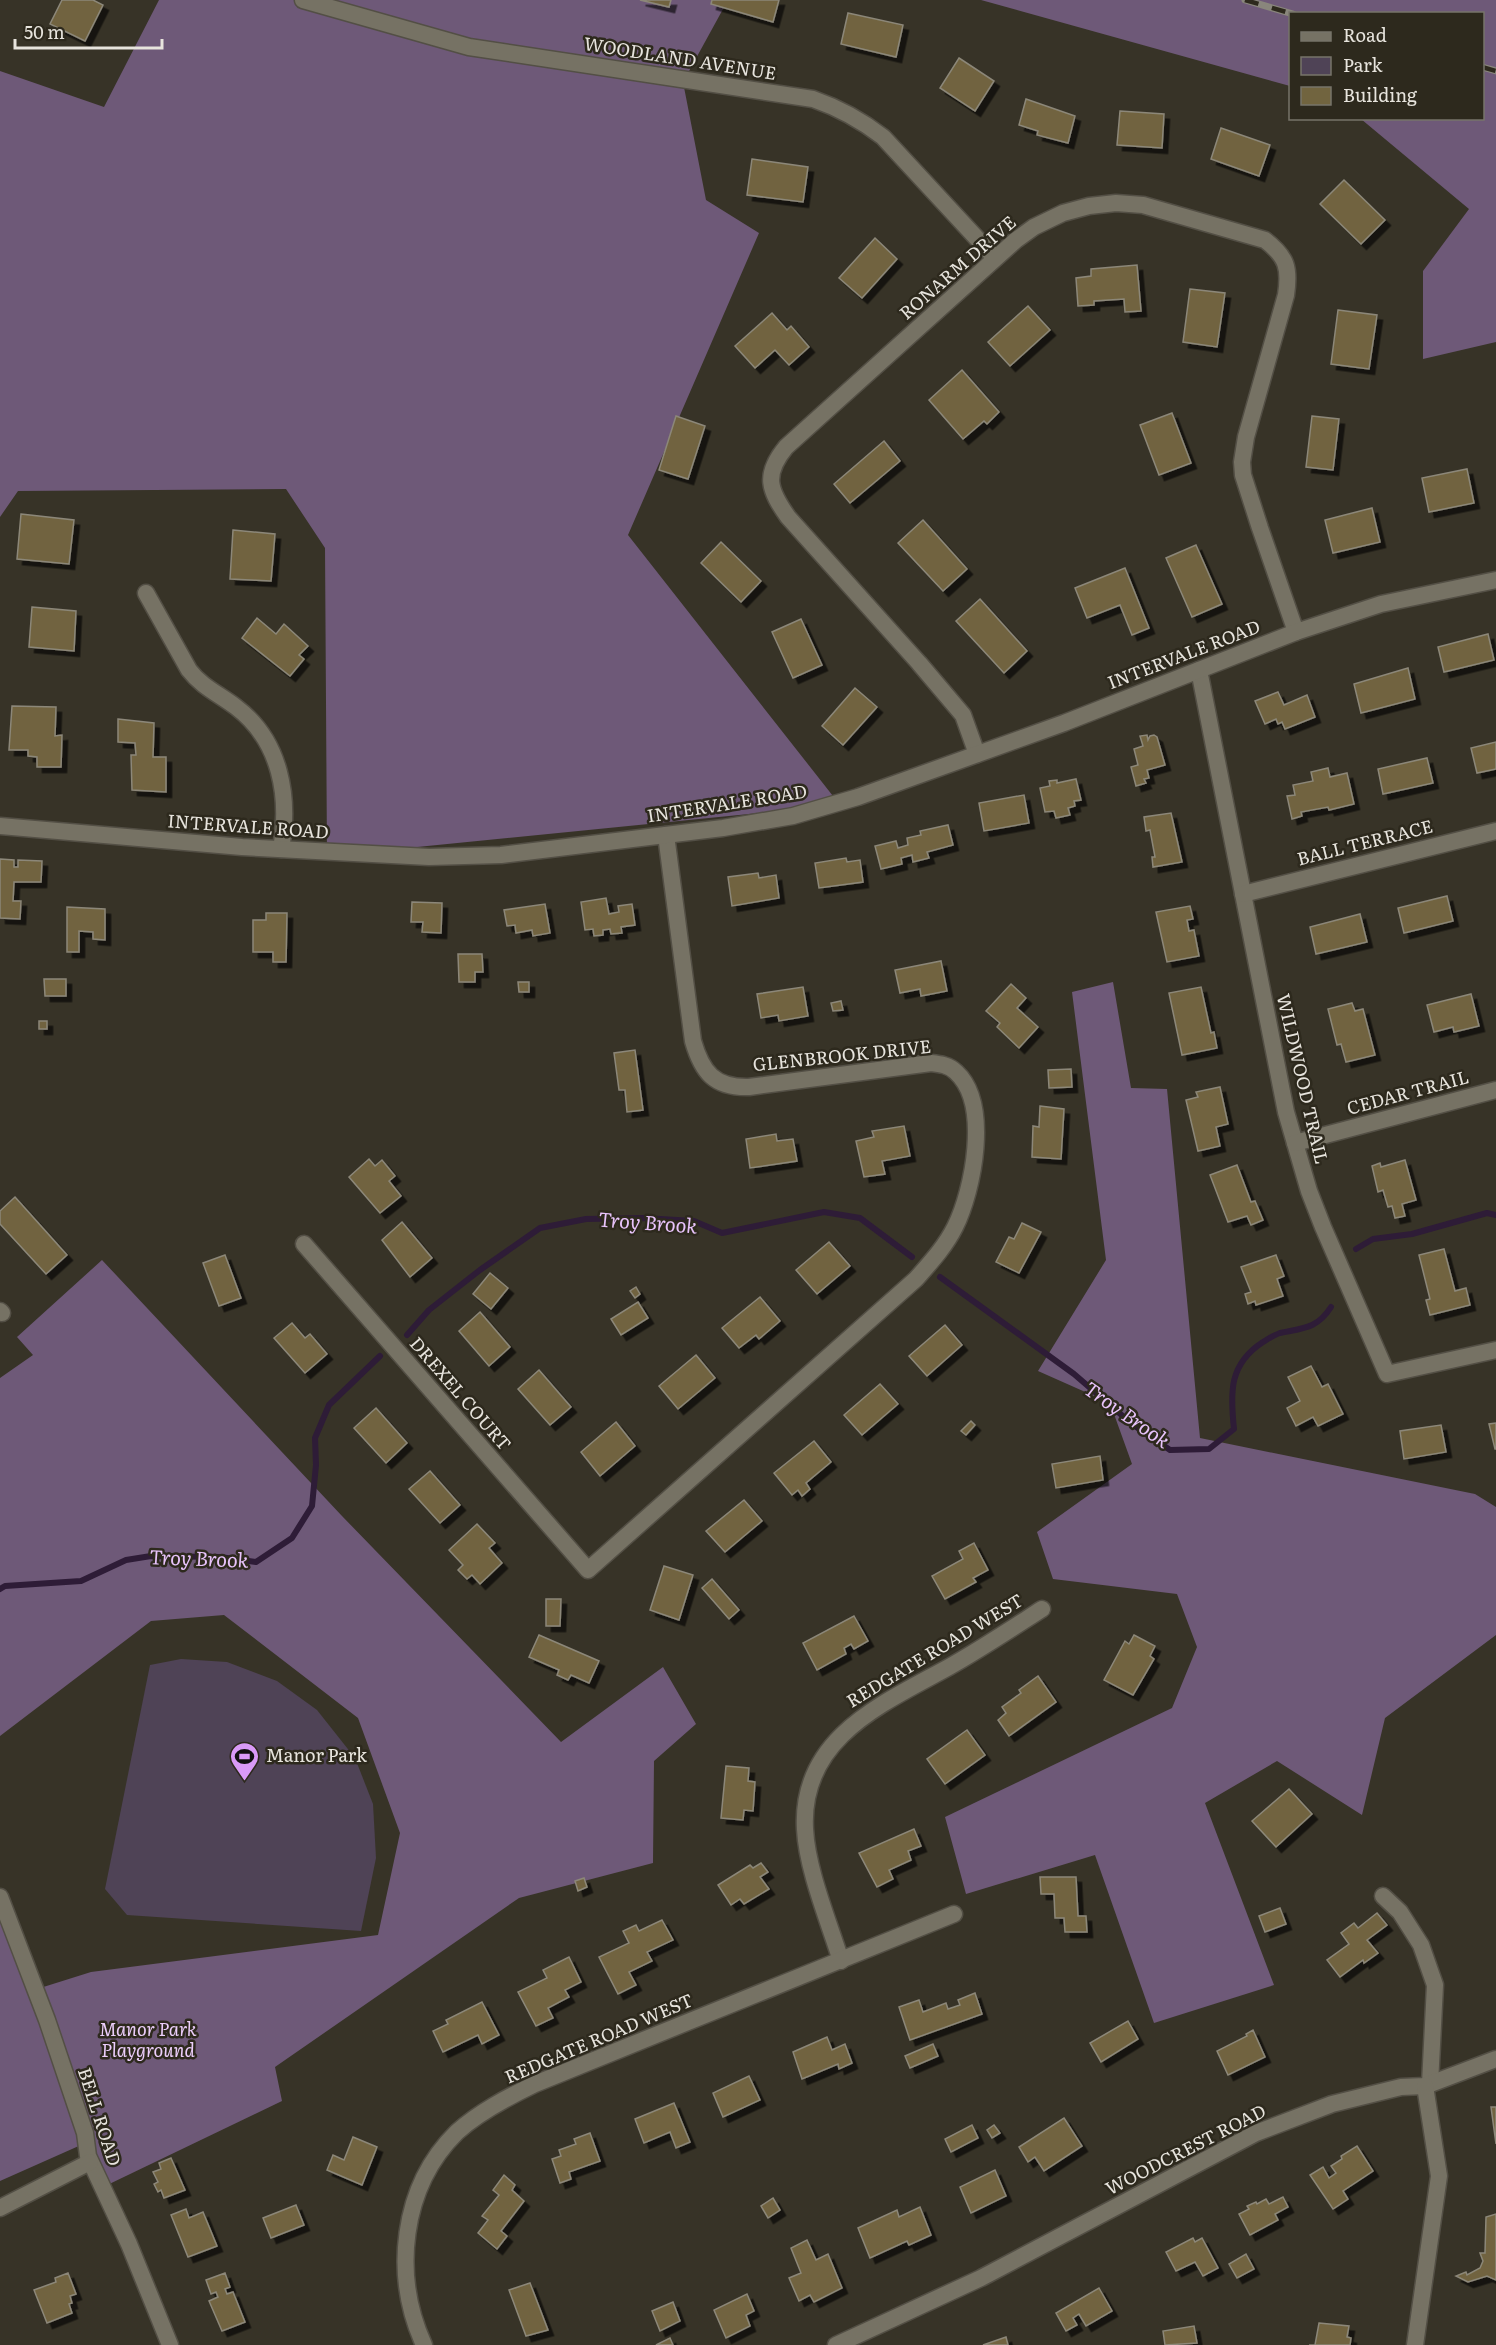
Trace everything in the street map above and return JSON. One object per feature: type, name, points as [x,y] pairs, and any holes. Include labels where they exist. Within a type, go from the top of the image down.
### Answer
[{"type":"street","name":"WOODLAND AVENUE","points":[[303,0],[469,46],[813,99],[838,108],[884,137],[994,258]]},
{"type":"street","name":"RONARM DRIVE","points":[[977,754],[963,715],[788,517],[774,496],[771,483],[772,472],[778,457],[786,447],[994,258],[1034,228],[1063,213],[1089,206],[1116,203],[1143,205],[1265,240],[1280,251],[1286,263],[1288,277],[1286,294],[1246,437],[1242,462],[1257,517],[1296,632]]},
{"type":"street","name":"INTERVALE ROAD","points":[[0,826],[281,849],[429,858],[501,855],[666,835],[793,816],[858,797],[1064,723],[1296,632],[1381,604],[1496,580]]},
{"type":"street","points":[[146,593],[198,682],[237,707],[256,726],[270,749],[283,787],[285,814],[281,849]]},
{"type":"street","name":"WILDWOOD TRAIL","points":[[1199,670],[1286,1112],[1309,1191],[1387,1374],[1496,1350]]},
{"type":"street","name":"BALL TERRACE","points":[[1243,894],[1496,831]]},
{"type":"street","name":"GLENBROOK DRIVE","points":[[588,1570],[916,1279],[934,1260],[954,1228],[966,1200],[975,1147],[974,1107],[964,1082],[956,1071],[944,1065],[909,1065],[735,1087],[723,1084],[706,1072],[693,1041],[666,835]]},
{"type":"street","name":"CEDAR TRAIL","points":[[1295,1143],[1496,1090]]},
{"type":"street","name":"DREXEL COURT","points":[[304,1244],[588,1570]]},
{"type":"street","name":"REDGATE ROAD WEST","points":[[841,1961],[816,1881],[804,1826],[807,1799],[815,1773],[828,1750],[856,1721],[986,1646],[1042,1610]]},
{"type":"street","points":[[1383,1896],[1400,1912],[1421,1945],[1435,1985],[1427,2085],[1439,2176],[1415,2345]]},
{"type":"street","name":"BELL ROAD","points":[[0,1897],[51,2032],[85,2133],[90,2162],[129,2244],[170,2345]]},
{"type":"street","name":"REDGATE ROAD WEST","points":[[424,2345],[415,2326],[409,2302],[406,2273],[407,2235],[413,2206],[424,2178],[439,2154],[473,2119],[535,2084],[954,1914]]},
{"type":"street","name":"WOODCREST ROAD","points":[[836,2345],[981,2278],[1256,2133],[1332,2103],[1401,2087],[1427,2085],[1496,2059]]},
{"type":"street","points":[[0,2208],[90,2162]]},
{"type":"green space","points":[[159,0],[728,0],[683,82],[706,200],[759,233],[628,535],[840,805],[327,856],[325,548],[286,489],[18,491],[0,517],[0,71],[104,107]]},
{"type":"green space","points":[[981,0],[1496,0],[1496,342],[1423,359],[1423,271],[1469,209],[1362,120],[1484,120],[1484,12],[1289,12],[1289,86]]},
{"type":"green space","points":[[1113,982],[1131,1088],[1167,1089],[1200,1438],[1475,1494],[1496,1507],[1496,1635],[1385,1718],[1362,1815],[1277,1761],[1205,1803],[1274,1985],[1154,2023],[1095,1855],[966,1894],[945,1817],[1172,1708],[1197,1647],[1177,1594],[1053,1579],[1037,1532],[1132,1464],[1110,1403],[1038,1371],[1106,1260],[1072,992]]},
{"type":"green space","name":"Manor Park Playground","points":[[102,1260],[342,1516],[561,1742],[663,1667],[696,1724],[654,1761],[653,1863],[519,1898],[275,2067],[282,2101],[101,2188],[81,2145],[0,2181],[0,1912],[37,1989],[91,1972],[378,1935],[400,1833],[358,1718],[224,1615],[151,1621],[0,1736],[0,1378],[33,1355],[17,1337]]},
{"type":"green space","name":"Manor Park","points":[[181,1659],[227,1662],[277,1681],[317,1710],[355,1758],[373,1804],[376,1858],[361,1931],[127,1915],[105,1889],[150,1665]]},
{"type":"building","points":[[62,0],[93,0],[103,5],[85,41],[50,24]]},
{"type":"building","points":[[640,0],[671,0],[669,7]]},
{"type":"building","points":[[712,0],[779,0],[773,22],[711,4]]},
{"type":"building","points":[[848,13],[903,25],[896,57],[841,44]]},
{"type":"building","points":[[959,58],[994,81],[975,111],[940,88]]},
{"type":"building","points":[[1026,99],[1075,116],[1068,143],[1037,135],[1038,131],[1019,125]]},
{"type":"building","points":[[1120,111],[1164,114],[1162,148],[1117,145]]},
{"type":"building","points":[[1221,128],[1270,145],[1259,176],[1211,159]]},
{"type":"building","points":[[752,159],[808,167],[803,202],[747,195]]},
{"type":"building","points":[[1344,180],[1385,220],[1361,244],[1320,204]]},
{"type":"building","points":[[875,238],[897,259],[862,298],[839,278]]},
{"type":"building","points":[[1137,265],[1141,311],[1125,312],[1124,299],[1094,301],[1094,305],[1078,306],[1076,278],[1091,276],[1091,269]]},
{"type":"building","points":[[1190,289],[1225,293],[1217,347],[1183,342]]},
{"type":"building","points":[[1028,306],[1050,330],[1010,366],[988,342]]},
{"type":"building","points":[[1338,310],[1377,315],[1369,369],[1331,364]]},
{"type":"building","points":[[772,313],[787,330],[791,326],[809,347],[789,365],[775,350],[755,368],[735,346]]},
{"type":"building","points":[[962,370],[999,412],[987,424],[984,421],[963,439],[929,400]]},
{"type":"building","points":[[1172,413],[1191,463],[1159,475],[1140,425]]},
{"type":"building","points":[[676,416],[705,426],[688,479],[659,470]]},
{"type":"building","points":[[1312,416],[1339,419],[1333,470],[1306,467]]},
{"type":"building","points":[[884,441],[900,461],[850,503],[834,484]]},
{"type":"building","points":[[1467,469],[1474,503],[1429,512],[1422,478]]},
{"type":"building","points":[[1372,508],[1380,542],[1333,553],[1325,520]]},
{"type":"building","points":[[21,514],[74,520],[69,564],[17,559]]},
{"type":"building","points":[[923,520],[967,569],[943,591],[898,543]]},
{"type":"building","points":[[233,530],[275,534],[271,581],[230,579]]},
{"type":"building","points":[[721,542],[761,581],[741,602],[701,563]]},
{"type":"building","points":[[1196,545],[1222,604],[1192,617],[1166,558]]},
{"type":"building","points":[[1125,568],[1149,628],[1132,635],[1120,605],[1087,618],[1075,588]]},
{"type":"building","points":[[980,599],[1027,651],[1004,673],[956,621]]},
{"type":"building","points":[[32,607],[76,611],[74,651],[29,647]]},
{"type":"building","points":[[257,618],[276,634],[284,624],[308,646],[299,655],[304,659],[290,676],[242,638]]},
{"type":"building","points":[[801,619],[822,665],[793,678],[772,632]]},
{"type":"building","points":[[1488,634],[1494,660],[1444,672],[1438,647]]},
{"type":"building","points":[[1408,668],[1415,699],[1361,713],[1354,684]]},
{"type":"building","points":[[855,688],[877,707],[843,745],[822,726]]},
{"type":"building","points":[[1278,692],[1284,705],[1307,695],[1315,717],[1285,729],[1282,722],[1278,724],[1276,719],[1265,724],[1255,701]]},
{"type":"building","points":[[12,706],[56,707],[55,736],[62,735],[61,767],[37,767],[37,757],[28,756],[28,750],[9,750]]},
{"type":"building","points":[[118,719],[154,723],[153,757],[166,757],[166,792],[132,790],[131,755],[136,755],[135,743],[118,742]]},
{"type":"building","points":[[1147,735],[1148,740],[1150,736],[1157,737],[1165,765],[1147,770],[1149,778],[1144,779],[1146,783],[1136,786],[1131,767],[1138,765],[1134,749],[1143,746],[1140,736]]},
{"type":"building","points":[[1496,742],[1496,769],[1477,773],[1471,748]]},
{"type":"building","points":[[1427,758],[1433,783],[1383,794],[1378,769]]},
{"type":"building","points":[[1328,768],[1330,777],[1347,773],[1354,804],[1329,810],[1328,807],[1301,812],[1302,816],[1292,819],[1287,796],[1295,795],[1293,785],[1313,781],[1311,772]]},
{"type":"building","points":[[1076,779],[1081,800],[1074,801],[1075,806],[1068,808],[1070,815],[1056,818],[1054,811],[1045,812],[1040,788],[1050,786],[1049,781],[1057,780],[1057,783]]},
{"type":"building","points":[[1024,795],[1029,823],[984,831],[979,803]]},
{"type":"building","points":[[1171,813],[1182,862],[1153,867],[1152,857],[1155,857],[1150,830],[1146,831],[1144,817]]},
{"type":"building","points":[[948,825],[953,845],[927,852],[929,858],[913,862],[912,855],[901,858],[902,864],[881,869],[875,846],[896,841],[898,848],[908,845],[907,838],[921,835],[920,831]]},
{"type":"building","points":[[846,858],[847,862],[860,860],[863,882],[819,888],[815,863]]},
{"type":"building","points":[[0,859],[14,860],[14,867],[18,867],[18,860],[42,861],[41,882],[14,882],[13,901],[21,901],[20,919],[0,918]]},
{"type":"building","points":[[758,873],[759,878],[776,875],[779,898],[732,906],[728,877]]},
{"type":"building","points":[[1447,896],[1453,921],[1404,933],[1398,908]]},
{"type":"building","points":[[606,898],[609,914],[619,912],[618,906],[632,904],[635,925],[621,927],[622,933],[611,934],[610,929],[603,930],[603,935],[594,936],[593,929],[585,930],[581,902]]},
{"type":"building","points":[[412,902],[442,903],[441,933],[422,932],[423,922],[411,922]]},
{"type":"building","points":[[545,904],[550,933],[533,936],[532,930],[516,933],[515,925],[507,926],[504,910]]},
{"type":"building","points":[[1190,906],[1193,919],[1187,920],[1189,931],[1194,930],[1199,956],[1167,962],[1156,912]]},
{"type":"building","points":[[67,907],[105,909],[105,940],[93,939],[93,932],[79,931],[79,952],[67,952]]},
{"type":"building","points":[[266,913],[287,913],[286,962],[273,962],[273,952],[253,952],[253,920],[266,920]]},
{"type":"building","points":[[1360,914],[1367,942],[1316,954],[1310,927]]},
{"type":"building","points":[[458,954],[482,954],[483,972],[475,972],[475,982],[459,982]]},
{"type":"building","points":[[941,961],[947,991],[921,996],[920,989],[900,993],[895,970]]},
{"type":"building","points":[[44,979],[66,979],[66,996],[45,996]]},
{"type":"building","points":[[518,982],[529,982],[529,992],[519,992]]},
{"type":"building","points":[[1011,984],[1026,998],[1017,1008],[1038,1027],[1019,1048],[997,1027],[1000,1023],[986,1011]]},
{"type":"building","points":[[803,987],[808,1016],[779,1021],[778,1015],[761,1018],[757,994]]},
{"type":"building","points":[[1201,987],[1211,1033],[1214,1032],[1217,1048],[1182,1055],[1169,993]]},
{"type":"building","points":[[1471,994],[1479,1026],[1454,1032],[1453,1027],[1434,1032],[1427,1005]]},
{"type":"building","points":[[841,1001],[843,1010],[833,1011],[831,1003]]},
{"type":"building","points":[[1352,1003],[1355,1011],[1363,1009],[1375,1055],[1346,1062],[1341,1044],[1337,1045],[1328,1009]]},
{"type":"building","points":[[39,1021],[47,1021],[47,1029],[39,1029]]},
{"type":"building","points":[[635,1050],[643,1110],[627,1112],[625,1090],[619,1090],[614,1053]]},
{"type":"building","points":[[1071,1069],[1072,1087],[1049,1088],[1048,1070]]},
{"type":"building","points":[[1220,1087],[1228,1124],[1216,1127],[1220,1146],[1198,1151],[1186,1100],[1198,1097],[1196,1092]]},
{"type":"building","points":[[1040,1106],[1064,1109],[1061,1159],[1032,1157],[1033,1126],[1039,1127]]},
{"type":"building","points":[[904,1126],[910,1156],[882,1161],[885,1174],[864,1177],[856,1141],[874,1137],[872,1131]]},
{"type":"building","points":[[776,1134],[777,1141],[793,1139],[797,1161],[750,1168],[746,1139]]},
{"type":"building","points":[[369,1159],[375,1166],[382,1160],[395,1176],[389,1181],[401,1196],[380,1213],[349,1177]]},
{"type":"building","points":[[1405,1160],[1416,1200],[1402,1204],[1405,1216],[1395,1218],[1392,1206],[1388,1207],[1383,1190],[1378,1192],[1372,1166],[1380,1163],[1381,1167]]},
{"type":"building","points":[[1237,1165],[1251,1202],[1255,1201],[1263,1220],[1251,1225],[1247,1216],[1228,1222],[1210,1175]]},
{"type":"building","points":[[15,1197],[67,1255],[46,1274],[0,1224],[0,1211]]},
{"type":"building","points":[[402,1222],[432,1258],[410,1277],[382,1240]]},
{"type":"building","points":[[1022,1223],[1041,1232],[1019,1273],[996,1262],[1009,1237],[1014,1239]]},
{"type":"building","points":[[829,1242],[850,1266],[817,1294],[796,1270]]},
{"type":"building","points":[[1444,1249],[1455,1291],[1466,1288],[1470,1305],[1430,1315],[1426,1300],[1430,1299],[1419,1255]]},
{"type":"building","points":[[225,1255],[241,1298],[219,1306],[203,1263]]},
{"type":"building","points":[[1276,1255],[1284,1276],[1277,1279],[1283,1296],[1256,1305],[1255,1301],[1248,1304],[1245,1294],[1251,1292],[1241,1267]]},
{"type":"building","points":[[490,1273],[508,1288],[491,1309],[473,1294]]},
{"type":"building","points":[[636,1287],[640,1294],[635,1298],[630,1291]]},
{"type":"building","points":[[760,1297],[780,1321],[759,1339],[756,1335],[739,1348],[722,1328]]},
{"type":"building","points":[[638,1302],[648,1318],[621,1335],[611,1319]]},
{"type":"building","points":[[480,1312],[510,1347],[489,1366],[459,1331]]},
{"type":"building","points":[[292,1323],[305,1338],[310,1334],[327,1354],[305,1373],[274,1338]]},
{"type":"building","points":[[945,1325],[962,1345],[927,1376],[909,1356]]},
{"type":"building","points":[[696,1355],[715,1378],[678,1409],[659,1386]]},
{"type":"building","points":[[1311,1366],[1322,1387],[1328,1384],[1343,1414],[1318,1426],[1313,1417],[1296,1426],[1287,1408],[1300,1401],[1288,1377]]},
{"type":"building","points":[[539,1370],[571,1407],[550,1425],[518,1389]]},
{"type":"building","points":[[880,1384],[898,1404],[862,1435],[844,1415]]},
{"type":"building","points":[[376,1408],[407,1443],[386,1463],[354,1428]]},
{"type":"building","points":[[971,1421],[975,1425],[966,1435],[961,1431]]},
{"type":"building","points":[[616,1422],[635,1446],[600,1476],[581,1452]]},
{"type":"building","points":[[1496,1423],[1496,1449],[1495,1449],[1489,1424]]},
{"type":"building","points":[[1441,1425],[1446,1452],[1404,1459],[1400,1431]]},
{"type":"building","points":[[814,1441],[831,1462],[806,1483],[810,1489],[802,1496],[798,1490],[792,1495],[774,1473]]},
{"type":"building","points":[[1100,1456],[1103,1480],[1056,1488],[1052,1464]]},
{"type":"building","points":[[430,1471],[460,1505],[440,1523],[409,1489]]},
{"type":"building","points":[[744,1500],[762,1521],[725,1552],[706,1531]]},
{"type":"building","points":[[477,1524],[495,1543],[489,1548],[502,1563],[480,1584],[472,1575],[467,1579],[458,1570],[463,1565],[449,1550]]},
{"type":"building","points":[[974,1543],[988,1570],[973,1578],[976,1582],[945,1599],[932,1576],[963,1559],[959,1551]]},
{"type":"building","points":[[664,1566],[693,1575],[679,1620],[650,1610]]},
{"type":"building","points":[[712,1579],[739,1610],[729,1619],[702,1588]]},
{"type":"building","points":[[546,1599],[561,1599],[560,1626],[546,1626]]},
{"type":"building","points":[[854,1616],[868,1641],[854,1649],[851,1644],[844,1648],[846,1654],[817,1670],[803,1643]]},
{"type":"building","points":[[539,1635],[599,1661],[589,1683],[571,1675],[568,1680],[557,1675],[559,1670],[529,1657]]},
{"type":"building","points":[[1134,1635],[1155,1646],[1150,1656],[1154,1659],[1133,1695],[1104,1680],[1125,1641],[1129,1644]]},
{"type":"building","points":[[1038,1676],[1056,1702],[1009,1736],[998,1720],[1006,1713],[1002,1707]]},
{"type":"building","points":[[967,1730],[985,1755],[945,1784],[927,1759]]},
{"type":"building","points":[[726,1766],[749,1768],[748,1781],[755,1782],[753,1811],[744,1810],[743,1820],[721,1818]]},
{"type":"building","points":[[1289,1789],[1312,1814],[1276,1847],[1252,1821]]},
{"type":"building","points":[[914,1829],[921,1846],[908,1851],[911,1860],[889,1870],[893,1879],[877,1887],[859,1853]]},
{"type":"building","points":[[761,1863],[768,1872],[760,1877],[769,1889],[744,1904],[740,1899],[731,1905],[718,1885],[750,1865],[753,1868]]},
{"type":"building","points":[[1040,1877],[1076,1877],[1078,1916],[1086,1916],[1087,1932],[1065,1932],[1064,1918],[1055,1918],[1054,1894],[1041,1894]]},
{"type":"building","points":[[584,1878],[587,1887],[578,1891],[575,1881]]},
{"type":"building","points":[[1280,1908],[1286,1924],[1265,1932],[1259,1916]]},
{"type":"building","points":[[1377,1913],[1387,1925],[1367,1940],[1378,1953],[1364,1963],[1363,1960],[1340,1977],[1327,1960],[1349,1944],[1341,1933],[1354,1923],[1358,1928]]},
{"type":"building","points":[[662,1920],[673,1940],[647,1952],[652,1961],[629,1972],[636,1985],[618,1994],[599,1957],[629,1943],[623,1931],[636,1925],[639,1931]]},
{"type":"building","points":[[569,1957],[581,1982],[565,1990],[569,1997],[548,2008],[553,2018],[536,2026],[518,1992],[547,1978],[543,1970]]},
{"type":"building","points":[[975,1993],[982,2014],[910,2040],[899,2007],[919,2000],[923,2012],[946,2003],[948,2009],[960,2005],[958,2000]]},
{"type":"building","points":[[482,2002],[499,2035],[482,2044],[478,2035],[443,2052],[433,2031],[448,2024],[446,2020]]},
{"type":"building","points":[[1128,2021],[1138,2039],[1101,2062],[1090,2043]]},
{"type":"building","points":[[1253,2030],[1265,2057],[1228,2075],[1217,2051],[1247,2036],[1246,2034]]},
{"type":"building","points":[[827,2037],[832,2050],[845,2044],[852,2063],[839,2069],[838,2064],[802,2079],[793,2052]]},
{"type":"building","points":[[933,2044],[938,2056],[910,2068],[905,2056]]},
{"type":"building","points":[[749,2076],[760,2100],[723,2117],[713,2093]]},
{"type":"building","points":[[674,2103],[690,2142],[676,2148],[670,2132],[644,2143],[635,2119]]},
{"type":"building","points":[[1491,2107],[1496,2107],[1496,2144]]},
{"type":"building","points":[[1064,2118],[1082,2146],[1044,2171],[1035,2157],[1028,2162],[1019,2147]]},
{"type":"building","points":[[972,2125],[978,2138],[951,2152],[945,2139]]},
{"type":"building","points":[[994,2125],[1000,2133],[992,2138],[987,2130]]},
{"type":"building","points":[[590,2133],[600,2161],[569,2172],[571,2179],[560,2183],[552,2159],[561,2156],[559,2150],[576,2144],[574,2139]]},
{"type":"building","points":[[353,2137],[377,2147],[362,2185],[327,2170],[333,2155],[344,2160]]},
{"type":"building","points":[[1357,2146],[1373,2171],[1343,2191],[1348,2199],[1333,2209],[1310,2175],[1323,2167],[1329,2178],[1336,2173],[1331,2166],[1342,2159],[1341,2156]]},
{"type":"building","points":[[171,2158],[185,2190],[164,2198],[161,2190],[158,2192],[154,2184],[158,2182],[153,2172],[161,2169],[159,2163]]},
{"type":"building","points":[[995,2170],[1006,2196],[971,2213],[960,2187]]},
{"type":"building","points":[[504,2175],[515,2185],[512,2190],[524,2201],[501,2231],[507,2236],[497,2249],[478,2233],[488,2220],[482,2216],[499,2195],[493,2190]]},
{"type":"building","points":[[1283,2197],[1288,2207],[1275,2214],[1278,2220],[1250,2235],[1239,2214],[1249,2209],[1247,2206],[1256,2202],[1257,2204],[1266,2199],[1269,2204]]},
{"type":"building","points":[[773,2198],[780,2210],[768,2218],[761,2206]]},
{"type":"building","points":[[296,2205],[304,2225],[271,2238],[263,2218]]},
{"type":"building","points":[[920,2207],[931,2235],[909,2245],[907,2241],[870,2258],[858,2228],[897,2210],[899,2217]]},
{"type":"building","points":[[186,2209],[189,2218],[203,2212],[217,2246],[188,2257],[171,2215]]},
{"type":"building","points":[[1496,2214],[1496,2280],[1487,2276],[1468,2282],[1456,2276],[1466,2272],[1467,2275],[1480,2268],[1483,2261],[1480,2253],[1485,2253],[1486,2217]]},
{"type":"building","points":[[1193,2238],[1195,2242],[1202,2238],[1218,2268],[1203,2276],[1195,2262],[1176,2271],[1166,2252]]},
{"type":"building","points":[[807,2240],[816,2260],[828,2254],[842,2288],[814,2302],[810,2295],[799,2301],[789,2278],[801,2273],[791,2248]]},
{"type":"building","points":[[1246,2254],[1254,2269],[1237,2278],[1229,2264]]},
{"type":"building","points":[[68,2273],[76,2294],[70,2296],[72,2303],[69,2304],[72,2313],[47,2323],[34,2290],[56,2282],[55,2278]]},
{"type":"building","points":[[225,2273],[230,2287],[225,2289],[227,2294],[233,2292],[245,2322],[222,2331],[209,2301],[218,2297],[216,2292],[211,2294],[206,2280]]},
{"type":"building","points":[[530,2283],[548,2330],[526,2336],[509,2290]]},
{"type":"building","points":[[1099,2288],[1112,2311],[1086,2326],[1079,2314],[1073,2318],[1077,2325],[1066,2331],[1056,2313]]},
{"type":"building","points":[[747,2294],[754,2311],[746,2315],[750,2326],[726,2338],[714,2310]]},
{"type":"building","points":[[673,2302],[680,2321],[660,2331],[652,2311]]},
{"type":"building","points":[[1319,2323],[1349,2326],[1347,2337],[1351,2338],[1350,2345],[1315,2345]]},
{"type":"building","points":[[1194,2326],[1197,2343],[1165,2345],[1163,2331]]},
{"type":"building","points":[[1006,2337],[1008,2345],[983,2345]]},
{"type":"building","points":[[670,2338],[673,2345],[656,2345]]},
{"type":"waterway","name":"Troy Brook","points":[[407,1335],[429,1310],[480,1270],[540,1228],[586,1219],[643,1218],[694,1221],[722,1233],[824,1212],[860,1218],[912,1257]]},
{"type":"waterway","name":"Troy Brook","points":[[1356,1249],[1373,1239],[1412,1234],[1487,1213],[1496,1215]]},
{"type":"waterway","name":"Troy Brook","points":[[940,1277],[1074,1374],[1132,1424],[1170,1450],[1209,1449],[1234,1429],[1232,1391],[1238,1369],[1244,1360],[1252,1351],[1273,1336],[1315,1324],[1331,1307]]},
{"type":"waterway","name":"Troy Brook","points":[[0,1589],[5,1586],[81,1581],[126,1560],[151,1556],[220,1557],[256,1562],[292,1538],[312,1506],[316,1465],[315,1438],[329,1405],[380,1356]]},
{"type":"railway","points":[[1245,0],[1289,13]]},
{"type":"railway","points":[[1484,68],[1496,71]]},
{"type":"place","name":"Manor Park","points":[[245,1782]]}]
